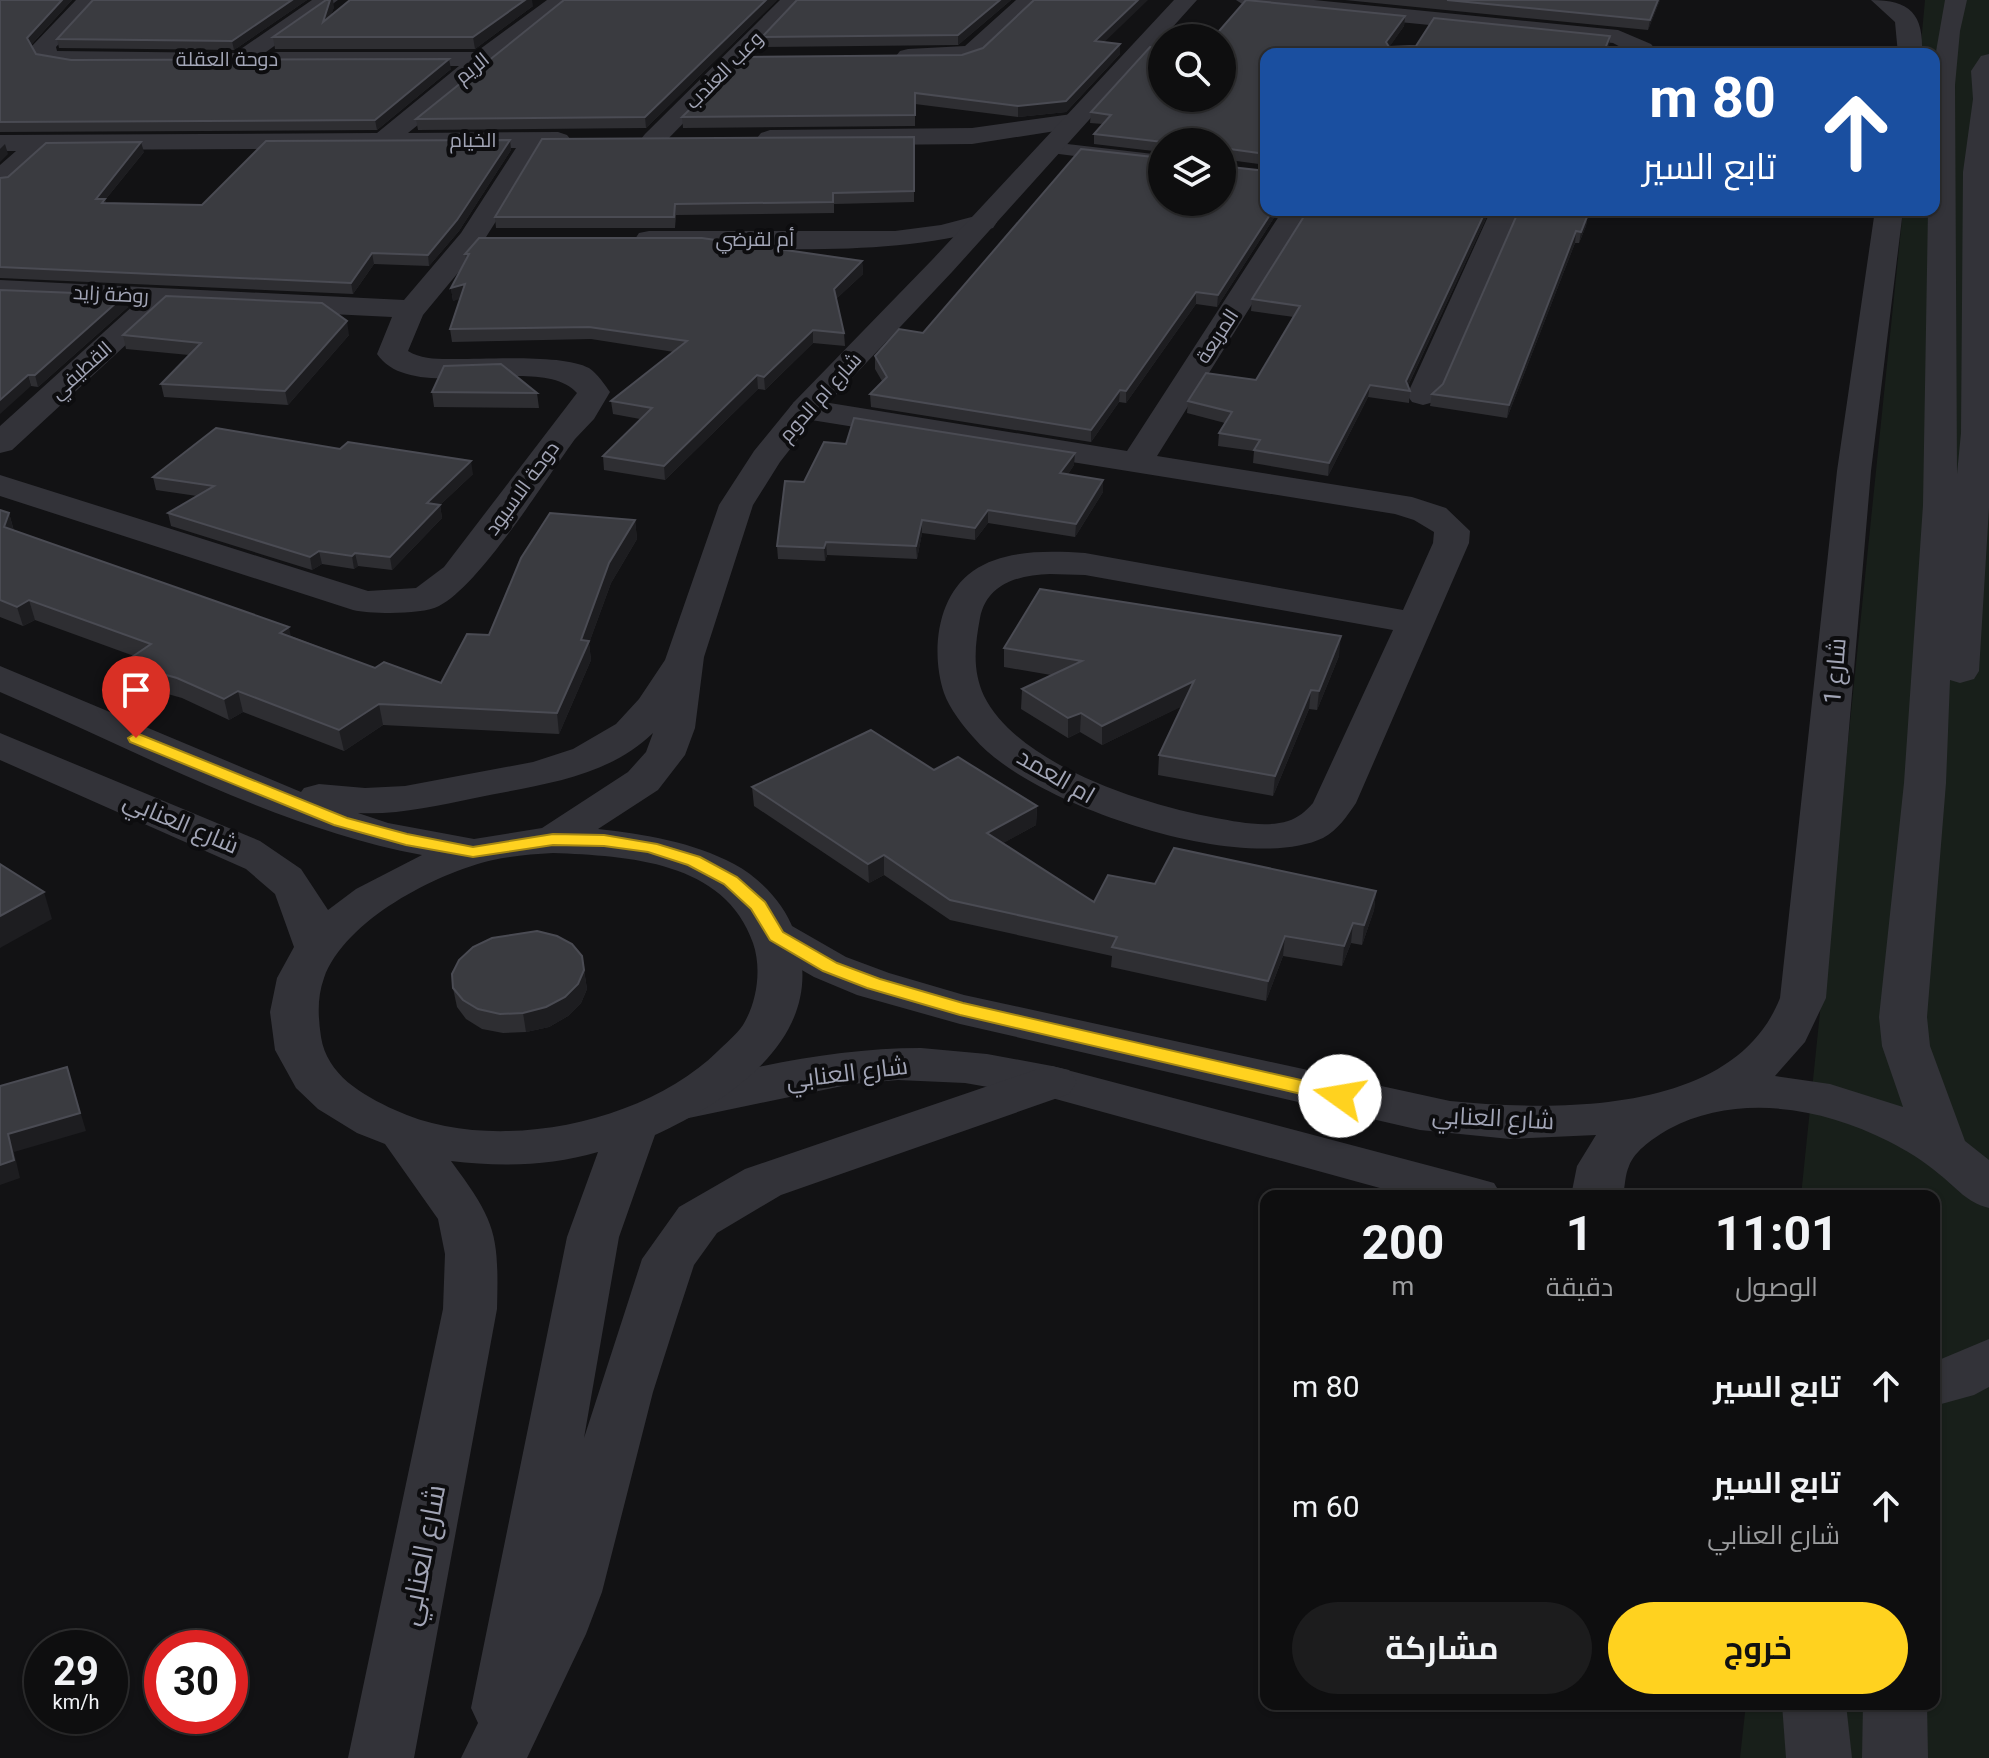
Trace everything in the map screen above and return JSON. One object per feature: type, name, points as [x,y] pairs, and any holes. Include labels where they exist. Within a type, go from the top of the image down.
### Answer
[{"type":"street","name":"دوحة العقلة","points":[[88,0],[44,46],[47,56],[73,60],[482,59]]},
{"type":"street","points":[[241,59],[327,0]]},
{"type":"street","name":"الريم","points":[[386,139],[482,59],[561,0]]},
{"type":"street","name":"وعب العندب","points":[[654,139],[793,0]]},
{"type":"street","points":[[879,57],[961,55],[973,51],[1029,0]]},
{"type":"street","name":"شارع ام الدوم","points":[[553,840],[643,781],[656,768],[672,741],[685,657],[736,505],[766,458],[805,409],[983,222],[1186,0]]},
{"type":"street","points":[[1247,0],[1618,37],[1635,42],[1642,48]]},
{"type":"street","points":[[1882,0],[1904,17],[1910,26],[1910,48]]},
{"type":"street","points":[[1943,1150],[1906,1046],[1903,1017],[1925,783],[1940,505],[1943,85],[1958,17]]},
{"type":"street","points":[[1408,42],[1424,18]]},
{"type":"street","points":[[738,57],[769,57]]},
{"type":"street","points":[[1925,783],[1951,750],[1956,733],[1973,511],[1981,476],[1983,436],[1976,172],[1987,81]]},
{"type":"street","points":[[746,139],[945,137],[999,134],[1072,122]]},
{"type":"street","points":[[945,137],[980,142],[1019,157],[1148,161]]},
{"type":"street","points":[[624,139],[685,139]]},
{"type":"street","name":"دوحة الاسيود","points":[[0,485],[366,602],[425,599],[457,575],[563,432],[583,412],[594,392],[578,375],[546,369],[408,365],[392,354],[394,341],[413,309],[471,239],[534,140]]},
{"type":"street","name":"الخيام","points":[[0,143],[579,140]]},
{"type":"street","points":[[0,179],[40,143]]},
{"type":"street","name":"المربعة","points":[[1137,461],[1293,216]]},
{"type":"street","points":[[1423,395],[1502,216]]},
{"type":"street","name":"شارع 1","points":[[1715,1094],[1764,1061],[1787,1037],[1803,998],[1854,471],[1882,251],[1876,216]]},
{"type":"street","name":"أم لقرضي","points":[[628,239],[895,239],[943,233],[983,222]]},
{"type":"street","points":[[471,239],[502,239]]},
{"type":"street","name":"أم لقرضي","points":[[895,239],[922,249],[942,266]]},
{"type":"street","name":"روضة زايد","points":[[0,289],[413,309]]},
{"type":"street","name":"القطيفي","points":[[0,443],[162,296]]},
{"type":"street","name":"ام العمد","points":[[805,409],[1395,504],[1421,509],[1441,518],[1452,531],[1451,543],[1335,803],[1324,819],[1301,832],[1270,837],[1165,822],[1099,801],[1043,774],[1000,743],[971,708],[956,673],[954,633],[978,582],[1006,568],[1045,561],[1085,564],[1415,623]]},
{"type":"street","points":[[263,789],[344,800],[391,800],[537,773],[580,761],[602,752],[635,730],[685,657]]},
{"type":"street","points":[[0,678],[164,751],[340,822],[473,852]]},
{"type":"street","name":"شارع العنابي","points":[[0,745],[232,844],[272,865],[293,884],[305,905],[317,947]]},
{"type":"street","points":[[553,840],[604,840],[651,847],[694,861],[731,881],[758,906],[776,936],[782,969],[776,1004],[758,1039],[726,1072],[684,1102],[633,1125],[575,1140],[515,1147],[457,1145],[404,1133],[357,1113],[322,1086],[300,1053],[292,1018],[298,982],[317,947],[356,907],[410,875],[473,852],[553,840]]},
{"type":"street","name":"شارع العنابي","points":[[776,936],[830,967],[873,984],[960,1009],[1431,1116],[1517,1123],[1571,1122],[1659,1111]]},
{"type":"street","name":"شارع العنابي","points":[[684,1102],[818,1073],[877,1065],[936,1064],[995,1070],[1052,1082],[1454,1190]]},
{"type":"street","points":[[494,1758],[555,1634],[571,1592],[625,1392],[669,1259],[698,1220],[777,1176],[1052,1082]]},
{"type":"street","points":[[1598,1190],[1604,1165],[1625,1134],[1659,1111],[1715,1094],[1771,1092],[1831,1101],[1890,1121],[1943,1150],[1989,1190]]},
{"type":"street","points":[[494,1758],[589,1251],[633,1125]]},
{"type":"street","name":"شارع العنابي","points":[[381,1758],[470,1309],[472,1254],[463,1216],[404,1133]]},
{"type":"street","points":[[1815,1710],[1819,1758]]},
{"type":"street","points":[[1895,1710],[1895,1758]]},
{"type":"shaded area","points":[[1925,0],[1989,0],[1989,1758],[1740,1758],[1745,1710],[1940,1710],[1940,1190],[1802,1190],[1902,216],[1940,216],[1940,48],[1921,48]]},
{"type":"building","points":[[0,0],[62,0],[27,38],[36,54],[71,60],[449,59],[375,120],[0,122]]},
{"type":"building","points":[[93,0],[292,0],[232,41],[57,39]]},
{"type":"building","points":[[330,0],[323,22],[350,0],[525,0],[473,37],[273,37]]},
{"type":"building","points":[[564,0],[766,0],[645,117],[416,119]]},
{"type":"building","points":[[797,0],[1000,0],[958,35],[762,37]]},
{"type":"building","points":[[1034,0],[1138,0],[1095,41],[1120,44],[1066,101],[1018,106],[915,93],[915,115],[682,117],[743,57],[962,55],[983,48]]},
{"type":"building","points":[[1246,0],[1405,16],[1386,42],[1389,47],[1416,46],[1434,18],[1610,36],[1605,48],[1260,48],[1260,153],[1236,150],[1236,128],[1148,128],[1148,140],[1094,134],[1111,115],[1091,112],[1148,49],[1148,112],[1236,112],[1236,24],[1225,24]]},
{"type":"building","points":[[1447,0],[1658,0],[1650,20]]},
{"type":"building","points":[[914,137],[914,191],[833,193],[833,202],[675,204],[674,217],[495,217],[542,139]]},
{"type":"building","points":[[510,140],[457,220],[428,255],[372,253],[351,283],[0,267],[0,178],[8,177],[46,143],[141,142],[96,199],[105,199],[102,203],[202,205],[266,141]]},
{"type":"building","points":[[1081,149],[1148,156],[1148,216],[1236,216],[1236,168],[1260,170],[1260,216],[1269,216],[1218,295],[1196,292],[1126,391],[1120,390],[1091,430],[870,394],[887,377],[875,356],[899,329],[923,333]]},
{"type":"building","points":[[1304,216],[1483,216],[1406,381],[1410,391],[1370,385],[1329,463],[1254,450],[1260,440],[1219,433],[1232,412],[1188,401],[1206,373],[1256,380],[1300,306],[1252,299]]},
{"type":"building","points":[[1516,216],[1587,216],[1581,232],[1576,231],[1509,405],[1432,394],[1443,384]]},
{"type":"building","points":[[479,238],[702,238],[862,261],[834,289],[844,333],[813,330],[764,377],[757,375],[664,466],[603,456],[652,408],[611,401],[687,341],[589,327],[450,329],[465,284],[451,288],[469,254],[465,254]]},
{"type":"building","points":[[0,290],[125,295],[35,375],[28,375],[0,400]]},
{"type":"building","points":[[166,296],[322,303],[347,321],[285,391],[161,384],[201,343],[123,335]]},
{"type":"building","points":[[501,364],[537,393],[432,392],[444,366]]},
{"type":"building","points":[[854,418],[1075,453],[1060,473],[1103,480],[1076,524],[988,510],[975,528],[922,520],[916,546],[826,542],[824,548],[777,546],[785,481],[804,482],[824,442],[846,444]]},
{"type":"building","points":[[216,428],[340,449],[348,442],[471,461],[427,503],[440,505],[390,557],[319,551],[310,557],[168,513],[214,486],[153,477]]},
{"type":"building","points":[[0,510],[9,513],[4,527],[289,627],[280,633],[375,668],[384,662],[441,683],[467,634],[489,635],[521,558],[550,513],[635,520],[609,563],[581,640],[589,641],[557,713],[379,704],[339,730],[238,691],[224,699],[177,678],[123,663],[151,644],[29,600],[17,607],[0,600]]},
{"type":"building","points":[[1040,589],[1341,636],[1319,691],[1311,690],[1275,776],[1159,755],[1194,681],[1102,726],[1081,713],[1068,718],[1022,689],[1082,661],[1004,648]]},
{"type":"building","points":[[871,730],[934,770],[958,757],[1037,806],[987,833],[1094,902],[1108,875],[1155,884],[1174,848],[1376,891],[1364,925],[1353,923],[1344,946],[1285,936],[1268,981],[1112,947],[1117,937],[950,900],[884,855],[868,864],[752,787]]},
{"type":"building","points":[[0,864],[44,892],[0,916]]},
{"type":"building","points":[[537,931],[572,944],[582,956],[584,970],[578,984],[565,997],[546,1007],[523,1013],[500,1014],[478,1009],[463,1000],[453,988],[452,974],[459,960],[473,947],[492,938]]},
{"type":"building","points":[[67,1067],[80,1113],[8,1134],[14,1160],[0,1165],[0,1086]]},
{"type":"route","points":[[136,738],[340,822],[406,839],[473,852],[553,840],[604,840],[651,847],[694,861],[731,881],[758,906],[776,936],[830,967],[873,984],[960,1009],[1340,1096]]}]
